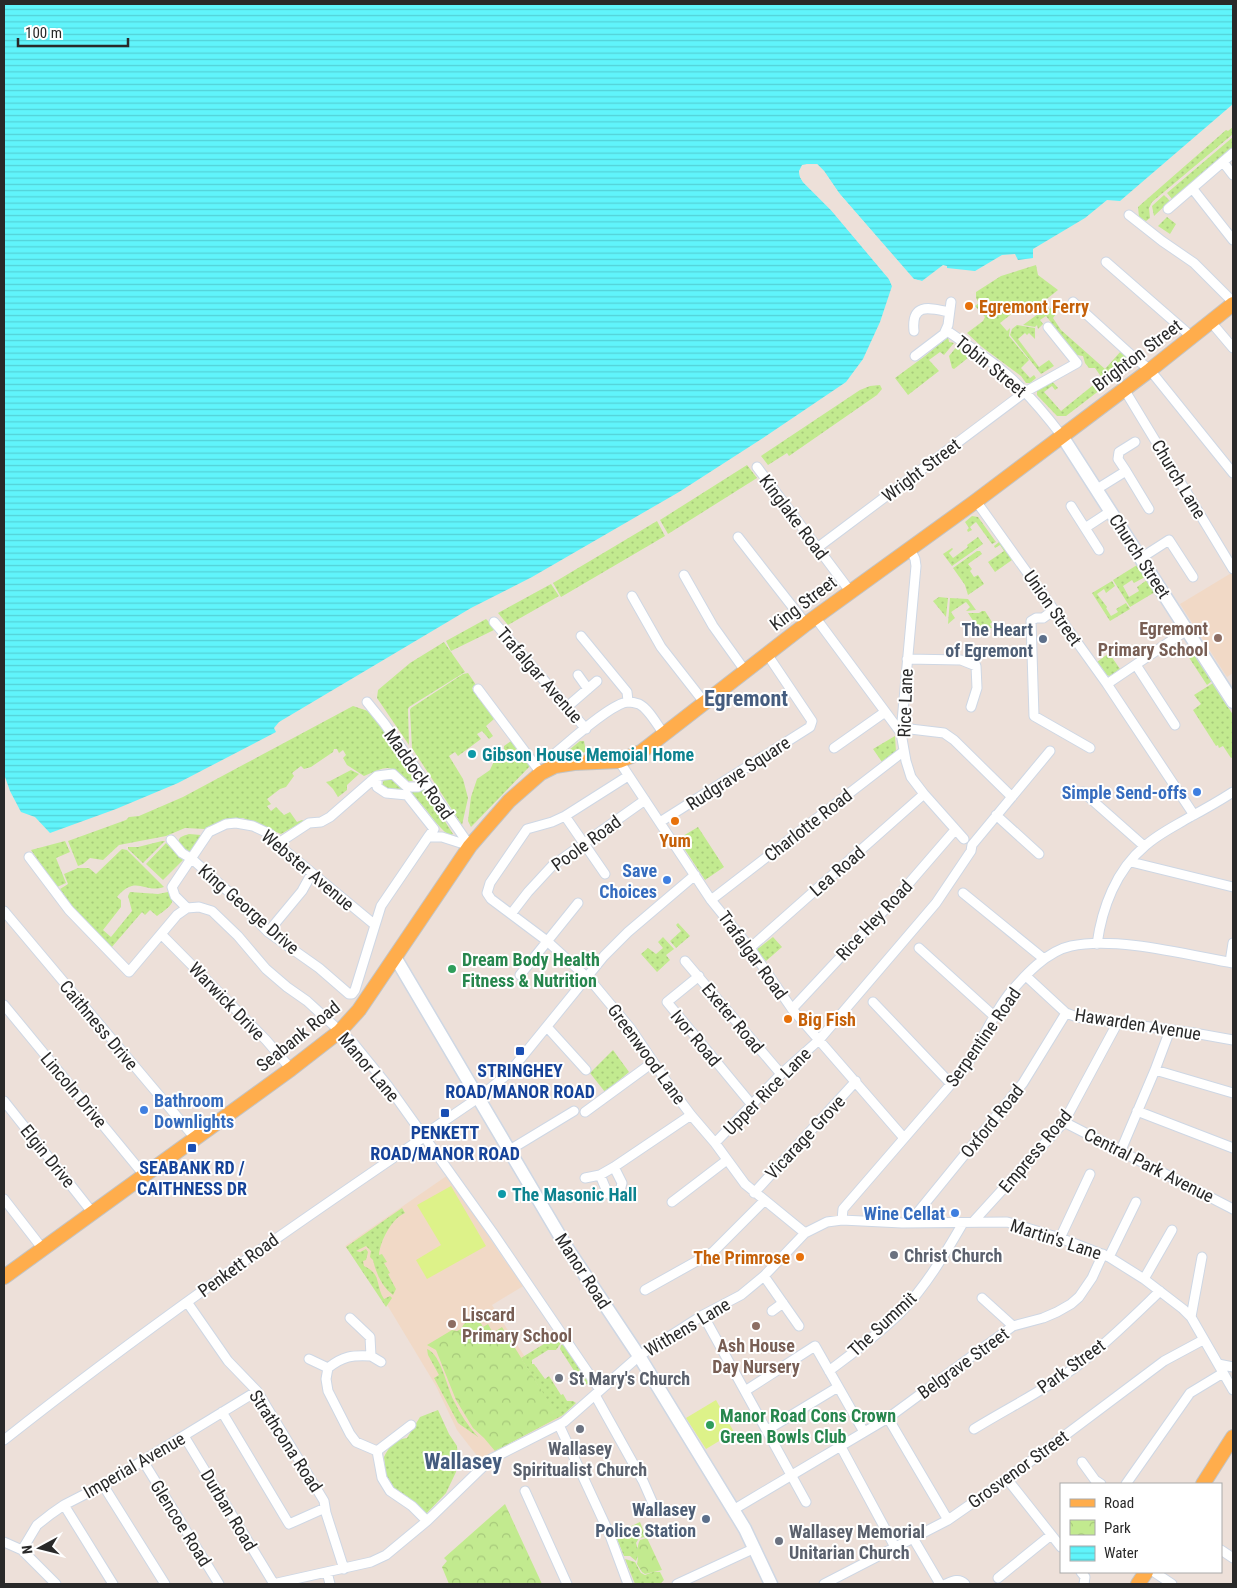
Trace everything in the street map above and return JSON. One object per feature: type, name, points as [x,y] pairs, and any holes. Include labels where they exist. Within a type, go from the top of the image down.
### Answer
[{"type":"main road","name":"Brighton Street","points":[[1062,436],[1150,370],[1233,303]]},
{"type":"main road","name":"Church Street","points":[[1062,436],[1233,702]]},
{"type":"main road","name":"King Street","points":[[554,761],[574,763],[619,761],[641,752],[811,620],[976,501],[1062,436]]},
{"type":"main road","name":"Seabank Road","points":[[4,1277],[340,1031],[359,1010],[470,846],[509,801],[554,761]]},
{"type":"main road","name":"Manor Road","points":[[395,957],[569,1252],[639,1356],[733,1510],[755,1548],[771,1584]]},
{"type":"main road","points":[[1204,1483],[1233,1437]]},
{"type":"main road","points":[[1138,1584],[1145,1573]]},
{"type":"street","points":[[1168,209],[1227,158],[1233,175]]},
{"type":"street","points":[[1192,188],[1233,240]]},
{"type":"street","points":[[1129,215],[1194,263],[1233,303]]},
{"type":"street","points":[[1106,262],[1192,337]]},
{"type":"street","points":[[1073,302],[1150,370],[1233,474]]},
{"type":"street","name":"Tobin Street","points":[[914,331],[914,318],[920,311],[930,307],[950,307],[946,330],[998,367],[1025,392],[1062,436]]},
{"type":"street","points":[[1211,322],[1233,348]]},
{"type":"street","name":"Wright Street","points":[[818,548],[1025,392],[1076,363],[1048,327]]},
{"type":"street","points":[[915,356],[939,339],[946,330]]},
{"type":"street","name":"Church Lane","points":[[1124,389],[1233,569]]},
{"type":"street","points":[[1135,442],[1119,452],[1118,459],[1149,509]]},
{"type":"street","name":"Kinglake Road","points":[[756,467],[850,591]]},
{"type":"street","points":[[1097,489],[1126,471]]},
{"type":"street","name":"Union Street","points":[[976,501],[1107,684],[1194,815]]},
{"type":"street","points":[[1071,506],[1099,550]]},
{"type":"street","points":[[1085,528],[1111,511]]},
{"type":"street","points":[[738,537],[811,620],[901,731],[944,733],[954,740],[1012,797]]},
{"type":"street","points":[[1141,558],[1169,540],[1193,577]]},
{"type":"street","name":"Rice Lane","points":[[910,549],[916,566],[901,731],[904,751],[911,777],[964,839]]},
{"type":"street","points":[[684,575],[713,626],[746,672]]},
{"type":"street","points":[[632,596],[661,647],[704,702]]},
{"type":"street","points":[[1054,610],[1042,618],[1036,618],[1031,621],[1034,716],[1090,748]]},
{"type":"street","name":"Trafalgar Avenue","points":[[494,622],[586,729]]},
{"type":"street","points":[[1107,684],[1187,630]]},
{"type":"street","points":[[581,636],[627,692],[628,702],[645,708],[664,734]]},
{"type":"street","name":"Rudgrave Square","points":[[660,822],[810,727],[812,721],[767,654]]},
{"type":"street","points":[[907,659],[961,660],[976,666],[977,688],[971,707]]},
{"type":"street","points":[[1136,665],[1175,724]]},
{"type":"street","points":[[578,676],[588,689]]},
{"type":"street","points":[[568,707],[597,681]]},
{"type":"street","points":[[478,689],[541,773]]},
{"type":"street","name":"Maddock Road","points":[[367,702],[384,723],[470,846]]},
{"type":"street","name":"Seabank Road","points":[[554,761],[586,729],[618,705],[628,702]]},
{"type":"street","points":[[834,748],[885,712]]},
{"type":"street","name":"Charlotte Road","points":[[712,900],[904,751]]},
{"type":"street","points":[[819,1040],[936,903],[972,851],[972,845],[1050,751]]},
{"type":"street","name":"Trafalgar Road","points":[[619,761],[694,875],[750,948],[792,1009],[904,1138]]},
{"type":"street","points":[[277,844],[309,823],[321,822],[330,817],[377,776],[393,774],[407,788],[418,787],[425,782]]},
{"type":"street","points":[[375,925],[381,906],[434,828],[407,795],[386,793],[377,787],[377,776]]},
{"type":"street","name":"Greenwood Lane","points":[[628,776],[565,816],[527,829],[490,883],[486,892],[491,899],[547,941],[610,1002],[691,1115],[754,1192],[805,1233]]},
{"type":"street","points":[[1083,792],[1144,846]]},
{"type":"street","points":[[1098,944],[1102,917],[1113,887],[1144,846],[1164,832],[1233,792]]},
{"type":"street","name":"Lea Road","points":[[750,948],[924,794]]},
{"type":"street","name":"Poole Road","points":[[512,914],[528,892],[552,866],[645,800]]},
{"type":"street","points":[[996,815],[1039,854]]},
{"type":"street","points":[[565,816],[605,874]]},
{"type":"street","name":"Webster Avenue","points":[[192,859],[209,832],[226,824],[236,822],[253,826],[270,834],[277,844],[375,925]]},
{"type":"street","name":"Rice Hey Road","points":[[792,1009],[904,889],[955,830]]},
{"type":"street","points":[[428,837],[442,838],[470,846]]},
{"type":"street","name":"King George Drive","points":[[171,840],[182,853],[192,859],[231,894],[268,932],[319,968],[349,994],[352,994],[355,990],[375,925]]},
{"type":"street","points":[[29,857],[69,910],[129,972],[177,915],[187,908],[175,896],[172,887],[192,859]]},
{"type":"street","points":[[1131,862],[1233,887]]},
{"type":"street","points":[[268,932],[302,891],[312,873]]},
{"type":"street","name":"Penkett Road","points":[[4,1440],[65,1392],[187,1302],[290,1228],[424,1137],[509,1074],[586,978],[628,932],[694,875]]},
{"type":"street","points":[[963,893],[1044,959]]},
{"type":"street","points":[[520,975],[578,903]]},
{"type":"street","name":"Manor Lane","points":[[187,908],[199,907],[212,911],[238,936],[266,970],[307,1001],[354,1044],[388,1086],[524,1276],[598,1393],[654,1506]]},
{"type":"street","name":"Caithness Drive","points":[[4,912],[195,1138]]},
{"type":"street","name":"Warwick Drive","points":[[161,934],[266,1040],[291,1068]]},
{"type":"street","points":[[1232,962],[1233,943]]},
{"type":"street","name":"Serpentine Road","points":[[842,1220],[843,1209],[951,1084],[976,1051],[994,1016],[1010,994],[1044,959],[1071,946],[1098,944],[1140,946],[1232,962]]},
{"type":"street","points":[[920,948],[994,1016]]},
{"type":"street","name":"Exeter Road","points":[[685,961],[781,1074]]},
{"type":"street","name":"Ivor Road","points":[[699,976],[667,1002],[752,1105]]},
{"type":"street","name":"Hawarden Avenue","points":[[1026,976],[1066,1013],[1077,1017],[1233,1040]]},
{"type":"street","points":[[874,1002],[951,1084]]},
{"type":"street","name":"Lincoln Drive","points":[[4,1005],[144,1175]]},
{"type":"street","name":"Oxford Road","points":[[909,1223],[1023,1083],[1066,1013]]},
{"type":"street","name":"Empress Road","points":[[973,1222],[1064,1122],[1118,1022]]},
{"type":"street","points":[[547,1027],[586,1070]]},
{"type":"street","points":[[1121,1150],[1170,1030]]},
{"type":"street","name":"Upper Rice Lane","points":[[715,1143],[781,1074],[819,1040]]},
{"type":"street","points":[[586,1112],[652,1063]]},
{"type":"street","points":[[1155,1070],[1233,1092]]},
{"type":"street","name":"Vicarage Grove","points":[[754,1192],[856,1081]]},
{"type":"street","name":"Elgin Drive","points":[[4,1101],[92,1212]]},
{"type":"street","points":[[1137,1111],[1233,1148]]},
{"type":"street","points":[[508,1151],[574,1112]]},
{"type":"street","points":[[585,1178],[600,1175],[614,1167],[691,1115]]},
{"type":"street","name":"Central Park Avenue","points":[[1064,1122],[1233,1209]]},
{"type":"street","points":[[672,1202],[727,1160]]},
{"type":"street","points":[[600,1175],[608,1194],[620,1191],[622,1183],[614,1167]]},
{"type":"street","points":[[1060,1238],[1090,1174]]},
{"type":"street","points":[[4,1199],[42,1248]]},
{"type":"street","points":[[645,1290],[713,1252],[764,1200]]},
{"type":"street","name":"Belgrave Street","points":[[733,1510],[888,1418],[1013,1326],[1043,1318],[1058,1312],[1070,1304],[1079,1297],[1092,1278],[1136,1202]]},
{"type":"street","name":"Martin's Lane","points":[[818,1225],[842,1220],[909,1223],[1007,1222],[1060,1238],[1106,1256],[1144,1279],[1191,1318],[1233,1390]]},
{"type":"street","name":"The Summit","points":[[829,1371],[876,1335],[902,1311],[929,1278],[963,1223]]},
{"type":"street","name":"Withens Lane","points":[[274,1584],[344,1569],[386,1556],[491,1459],[570,1418],[639,1356],[703,1315],[741,1296],[764,1276],[805,1233],[818,1225]]},
{"type":"street","points":[[1144,1279],[1172,1230]]},
{"type":"street","points":[[1191,1318],[1202,1257]]},
{"type":"street","points":[[764,1276],[799,1326]]},
{"type":"street","name":"Park Street","points":[[974,1429],[1077,1366],[1128,1322],[1160,1291]]},
{"type":"street","points":[[982,1298],[1013,1326]]},
{"type":"street","name":"Strathcona Road","points":[[187,1302],[228,1361],[257,1391],[324,1500],[344,1569]]},
{"type":"street","points":[[772,1310],[783,1304]]},
{"type":"street","points":[[703,1315],[806,1502]]},
{"type":"street","points":[[350,1318],[370,1336],[371,1356]]},
{"type":"street","name":"Grosvenor Street","points":[[828,1583],[948,1520],[1164,1361],[1203,1340]]},
{"type":"street","points":[[745,1391],[815,1346],[864,1432]]},
{"type":"street","points":[[377,1451],[356,1442],[350,1434],[328,1391],[326,1380],[328,1368],[346,1357],[371,1356],[382,1362]]},
{"type":"street","points":[[309,1359],[328,1368]]},
{"type":"street","points":[[1218,1364],[1233,1367]]},
{"type":"street","points":[[1127,1483],[1190,1393],[1223,1372]]},
{"type":"street","points":[[766,1430],[838,1387]]},
{"type":"street","name":"Imperial Avenue","points":[[22,1550],[37,1525],[64,1505],[103,1485],[257,1391]]},
{"type":"street","points":[[222,1412],[289,1524],[325,1508]]},
{"type":"street","points":[[888,1418],[948,1520]]},
{"type":"street","points":[[377,1451],[411,1424]]},
{"type":"street","points":[[559,1425],[609,1533],[628,1584]]},
{"type":"street","name":"Durban Road","points":[[184,1436],[274,1584]]},
{"type":"street","points":[[841,1447],[895,1547]]},
{"type":"street","points":[[377,1451],[382,1478],[390,1491],[412,1506],[426,1521]]},
{"type":"street","name":"Glencoe Road","points":[[143,1461],[219,1584]]},
{"type":"street","points":[[1082,1462],[1095,1480],[1100,1483]]},
{"type":"street","points":[[1007,1478],[1060,1546]]},
{"type":"street","points":[[103,1485],[165,1584]]},
{"type":"street","points":[[526,1491],[567,1584]]},
{"type":"street","points":[[64,1505],[113,1584]]},
{"type":"street","points":[[998,1578],[1051,1535]]},
{"type":"street","points":[[913,1538],[940,1584]]},
{"type":"street","points":[[4,1542],[22,1550],[56,1584]]},
{"type":"street","points":[[677,1584],[755,1548]]},
{"type":"street","points":[[1222,1551],[1233,1558]]},
{"type":"street","points":[[327,1572],[330,1584]]},
{"type":"street","points":[[1156,1573],[1172,1584]]},
{"type":"street","points":[[946,1584],[954,1580],[965,1584]]},
{"type":"shaded area","name":"Egremont Primary School","points":[[1233,572],[1233,673],[1227,677],[1180,604]]},
{"type":"shaded area","name":"Liscard Primary School","points":[[448,1175],[505,1261],[525,1285],[492,1305],[563,1417],[512,1442],[481,1461],[457,1430],[436,1386],[383,1298],[345,1246]]},
{"type":"green space","points":[[1233,127],[1233,134],[1152,202],[1149,208],[1150,218],[1146,221],[1139,217],[1138,207],[1226,130],[1228,131]]},
{"type":"green space","points":[[1233,137],[1233,147],[1172,199],[1167,193]]},
{"type":"green space","points":[[1164,195],[1170,201],[1154,216],[1152,206]]},
{"type":"green space","points":[[1167,217],[1176,224],[1170,234],[1158,226]]},
{"type":"green space","points":[[1036,265],[1038,275],[1058,290],[1043,302],[1048,310],[1052,307],[1056,314],[1053,318],[1061,330],[1105,369],[1121,351],[1134,364],[1066,416],[1057,416],[1037,395],[1037,391],[1051,380],[1058,388],[1055,390],[1052,386],[1044,392],[1061,411],[1102,378],[1095,368],[1089,368],[1083,356],[1077,355],[1046,316],[1040,320],[1043,324],[1038,329],[1037,325],[1035,327],[1023,325],[1038,314],[1031,304],[1017,315],[1014,312],[1000,323],[1007,331],[1010,328],[1009,336],[1029,360],[1021,368],[1030,378],[1034,375],[1036,378],[1030,383],[1026,383],[1021,376],[982,347],[967,333],[983,321],[985,317],[975,306],[979,303],[976,298],[976,292],[1001,276]]},
{"type":"green space","points":[[1017,325],[1035,328],[1035,339],[1029,333],[1027,335],[1025,333],[1018,339],[1039,367],[1049,360],[1054,366],[1041,374],[1010,335],[1012,329]]},
{"type":"green space","points":[[948,337],[949,342],[954,343],[944,355],[940,352],[929,360],[939,371],[908,395],[895,378]]},
{"type":"green space","points":[[958,345],[973,354],[954,369],[952,368],[949,356]]},
{"type":"green space","points":[[880,385],[882,389],[877,395],[789,456],[787,453],[768,465],[761,456],[860,390]]},
{"type":"green space","points":[[747,465],[757,478],[668,534],[660,520]]},
{"type":"green space","points":[[972,516],[978,517],[996,542],[992,544],[976,522],[970,527],[972,530],[968,532],[969,528],[965,522]]},
{"type":"green space","points":[[657,521],[665,536],[561,597],[553,583]]},
{"type":"green space","points":[[978,537],[983,544],[952,566],[943,554],[952,548],[949,553],[953,558]]},
{"type":"green space","points":[[999,542],[1012,560],[995,572],[988,562],[1004,551],[1000,545],[995,548],[994,546]]},
{"type":"green space","points":[[977,551],[980,551],[982,554],[968,564],[972,569],[970,571],[974,577],[978,575],[984,584],[968,595],[965,585],[953,568]]},
{"type":"green space","points":[[1137,565],[1145,577],[1134,583],[1132,580],[1123,586],[1129,597],[1139,591],[1137,587],[1147,580],[1155,592],[1130,607],[1113,580]]},
{"type":"green space","points":[[1112,581],[1115,586],[1106,593],[1104,589],[1097,594],[1111,616],[1118,612],[1116,609],[1126,603],[1130,609],[1110,621],[1092,593]]},
{"type":"green space","points":[[551,584],[559,596],[508,625],[498,613]]},
{"type":"green space","points":[[939,597],[948,598],[946,617],[933,601]]},
{"type":"green space","points":[[950,598],[968,599],[976,610],[966,611],[970,607],[966,602],[951,612],[955,618],[948,624]]},
{"type":"green space","points":[[985,611],[992,622],[990,624],[992,628],[970,627],[974,622],[968,613],[979,613]]},
{"type":"green space","points":[[486,619],[496,629],[451,651],[446,641]]},
{"type":"green space","points":[[444,642],[465,672],[409,707],[409,745],[377,698],[378,690],[410,663]]},
{"type":"green space","points":[[1189,646],[1212,681],[1207,685],[1184,650]]},
{"type":"green space","points":[[1109,653],[1120,669],[1110,676],[1106,675],[1097,662]]},
{"type":"green space","points":[[468,673],[476,685],[472,688],[494,719],[486,726],[493,736],[489,739],[482,731],[477,734],[481,739],[458,756],[455,752],[449,756],[463,779],[468,798],[462,825],[412,748],[410,710],[463,674]]},
{"type":"green space","points":[[1213,683],[1233,715],[1233,757],[1231,758],[1223,746],[1219,748],[1218,745],[1216,746],[1193,710],[1201,704],[1194,695]]},
{"type":"green space","points":[[353,706],[368,711],[374,716],[417,777],[412,781],[408,781],[396,771],[388,768],[383,768],[364,776],[347,765],[343,758],[346,755],[343,750],[339,753],[337,749],[334,749],[333,752],[311,767],[304,769],[301,766],[292,773],[294,776],[286,787],[280,789],[267,799],[271,804],[267,806],[271,811],[276,807],[284,815],[290,812],[297,822],[304,821],[281,834],[243,818],[225,819],[205,829],[185,828],[166,836],[119,845],[103,860],[90,858],[78,866],[68,841],[126,820],[129,817],[139,816],[183,797]]},
{"type":"green space","points":[[895,736],[896,752],[882,762],[873,749]]},
{"type":"green space","points":[[511,741],[530,766],[471,827],[468,821],[471,797],[477,779],[490,770],[494,761],[504,755],[504,746]]},
{"type":"green space","points":[[580,741],[584,741],[586,752],[563,755]]},
{"type":"green space","points":[[351,770],[359,774],[347,785],[347,790],[338,797],[326,782]]},
{"type":"green space","points":[[390,776],[425,790],[453,834],[450,836],[444,831],[411,795],[382,786],[384,779]]},
{"type":"green space","points":[[698,827],[724,867],[705,880],[678,839]]},
{"type":"green space","points":[[189,834],[201,835],[199,842],[190,853],[186,853],[178,843],[180,838]]},
{"type":"green space","points":[[65,841],[70,852],[56,858],[66,883],[57,887],[31,850]]},
{"type":"green space","points":[[165,841],[143,863],[128,849],[128,847],[138,847]]},
{"type":"green space","points":[[166,843],[183,860],[163,880],[146,864]]},
{"type":"green space","points":[[122,849],[127,850],[164,887],[135,886],[124,890],[117,897],[121,900],[121,907],[103,930],[111,937],[132,911],[128,896],[130,892],[158,894],[168,892],[172,902],[170,906],[157,916],[150,910],[145,915],[142,912],[111,948],[72,906],[60,889],[68,884],[64,874],[78,868],[89,868],[96,874]]},
{"type":"green space","points":[[678,923],[690,936],[676,948],[670,941],[681,931],[676,925]]},
{"type":"green space","points":[[663,937],[674,949],[666,955],[670,960],[657,972],[641,954],[648,948],[656,954],[663,948],[658,942]]},
{"type":"green space","points":[[773,937],[782,947],[766,961],[756,950]]},
{"type":"green space","points":[[613,1050],[629,1072],[605,1092],[590,1073]]},
{"type":"green space","points":[[451,1186],[486,1246],[427,1279],[416,1260],[441,1245],[417,1205]]},
{"type":"green space","points":[[402,1208],[405,1213],[391,1225],[382,1243],[379,1255],[382,1254],[387,1262],[384,1263],[396,1289],[393,1295],[380,1279],[370,1257],[371,1251],[366,1246],[356,1251],[360,1252],[366,1249],[368,1252],[366,1260],[363,1261],[364,1266],[370,1269],[376,1276],[384,1299],[390,1296],[392,1298],[386,1307],[346,1247]]},
{"type":"green space","points":[[477,1316],[483,1327],[488,1324],[493,1333],[502,1327],[558,1417],[495,1451],[473,1428],[456,1400],[436,1350],[427,1345],[452,1330],[457,1331],[461,1329],[464,1324]]},
{"type":"green space","points":[[557,1336],[561,1343],[556,1350],[548,1350],[532,1360],[532,1364],[534,1364],[545,1379],[549,1376],[567,1401],[576,1403],[563,1415],[495,1451],[553,1410],[521,1358]]},
{"type":"green space","points":[[561,1345],[564,1345],[590,1385],[582,1383],[560,1349]]},
{"type":"green space","points":[[427,1349],[436,1357],[456,1406],[464,1420],[478,1437],[458,1423],[434,1378],[439,1375],[428,1355]]},
{"type":"green space","name":"Manor Road Cons Crown Green Bowls Club","points":[[716,1400],[734,1432],[706,1449],[686,1418]]},
{"type":"green space","points":[[438,1410],[457,1446],[458,1459],[456,1472],[446,1493],[426,1514],[408,1497],[395,1490],[386,1475],[384,1457],[393,1444],[407,1438],[420,1417]]},
{"type":"green space","points":[[505,1504],[542,1584],[449,1584],[442,1567],[447,1561],[444,1558]]},
{"type":"green space","points":[[640,1522],[646,1537],[639,1538],[636,1543],[639,1553],[636,1561],[630,1556],[624,1556],[615,1534]]},
{"type":"green space","points":[[647,1538],[662,1570],[645,1574],[637,1564],[639,1542]]},
{"type":"green space","points":[[625,1559],[635,1562],[641,1573],[645,1575],[660,1572],[664,1580],[660,1584],[635,1584]]},
{"type":"water","points":[[4,4],[1233,4],[1233,104],[1120,201],[1107,200],[1085,218],[1033,249],[1033,258],[1018,260],[1015,254],[1002,255],[975,271],[947,268],[947,266],[943,265],[922,281],[914,279],[839,193],[824,171],[817,164],[807,164],[799,171],[803,182],[831,210],[889,279],[892,286],[880,322],[863,359],[846,382],[679,492],[532,577],[471,608],[279,722],[274,728],[276,732],[178,783],[116,809],[50,833],[35,817],[21,812],[4,774]]},
{"type":"pier","points":[[817,164],[824,171],[839,193],[913,279],[922,281],[921,284],[912,281],[816,167],[804,168],[802,176],[805,181],[832,209],[891,277],[894,288],[892,286],[889,279],[831,210],[803,182],[799,171],[802,165]]},
{"type":"place","name":"Egremont Ferry","points":[[969,306]]},
{"type":"place","name":"Egremont Primary School","points":[[1218,638]]},
{"type":"place","name":"The Heart of Egremont","points":[[1043,639]]},
{"type":"place","name":"Gibson House Memoial Home","points":[[472,754]]},
{"type":"place","name":"Simple Send-offs","points":[[1197,792]]},
{"type":"place","name":"Yum","points":[[675,821]]},
{"type":"place","name":"Save Choices","points":[[667,880]]},
{"type":"place","name":"Dream Body Health Fitness & Nutrition","points":[[452,969]]},
{"type":"place","name":"Big Fish","points":[[788,1019]]},
{"type":"place","name":"STRINGHEY ROAD/MANOR ROAD","points":[[520,1051]]},
{"type":"place","name":"Bathroom Downlights","points":[[144,1110]]},
{"type":"place","name":"PENKETT ROAD/MANOR ROAD","points":[[445,1113]]},
{"type":"place","name":"SEABANK RD / CAITHNESS DR","points":[[192,1148]]},
{"type":"place","name":"The Masonic Hall","points":[[502,1194]]},
{"type":"place","name":"Wine Cellat","points":[[955,1213]]},
{"type":"place","name":"Christ Church","points":[[894,1255]]},
{"type":"place","name":"The Primrose","points":[[800,1257]]},
{"type":"place","name":"Liscard Primary School","points":[[452,1324]]},
{"type":"place","name":"Ash House Day Nursery","points":[[756,1326]]},
{"type":"place","name":"St Mary's Church","points":[[559,1378]]},
{"type":"place","name":"Manor Road Cons Crown Green Bowls Club","points":[[710,1425]]},
{"type":"place","name":"Wallasey Spiritualist Church","points":[[580,1429]]},
{"type":"place","name":"Wallasey Police Station","points":[[706,1519]]},
{"type":"place","name":"Wallasey Memorial Unitarian Church","points":[[779,1541]]},
{"type":"district","name":"Egremont","points":[[746,698]]},
{"type":"district","name":"Wallasey","points":[[463,1461]]}]
